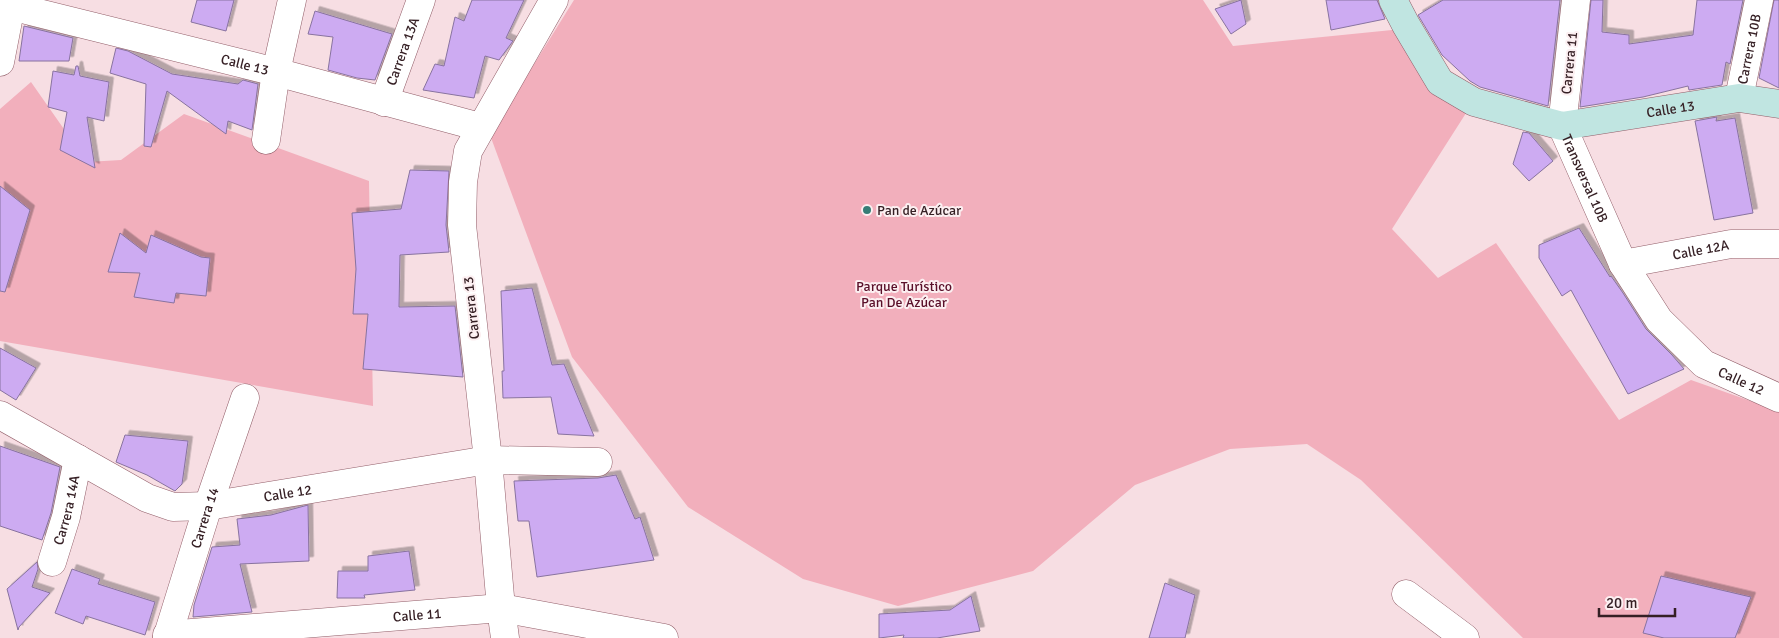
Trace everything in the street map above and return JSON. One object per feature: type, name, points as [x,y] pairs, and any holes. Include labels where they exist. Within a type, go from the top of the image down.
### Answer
[{"type":"street","points":[[266,140],[276,72],[292,0]]},
{"type":"street","name":"Carrera 13A","points":[[384,102],[421,0]]},
{"type":"street","name":"Carrera 13","points":[[505,638],[462,224],[463,182],[468,150],[554,0]]},
{"type":"street","name":"Transversal 10B","points":[[1394,0],[1406,25],[1440,82],[1474,102],[1562,126],[1623,264],[1659,320],[1704,364]]},
{"type":"street","name":"Carrera 11","points":[[1562,126],[1576,0]]},
{"type":"street","name":"Carrera 10B","points":[[1739,98],[1759,0]]},
{"type":"street","points":[[0,62],[11,3]]},
{"type":"street","name":"Calle 13","points":[[11,3],[480,127]]},
{"type":"street","name":"Calle 13","points":[[1562,126],[1739,98],[1779,104]]},
{"type":"street","name":"Calle 12A","points":[[1623,264],[1731,244],[1779,244]]},
{"type":"street","name":"Calle 12","points":[[1704,364],[1779,398]]},
{"type":"street","name":"Carrera 14","points":[[167,636],[208,506],[245,398]]},
{"type":"street","name":"Calle 12","points":[[0,415],[146,498],[173,507],[208,506],[488,460],[598,462]]},
{"type":"street","name":"Carrera 14A","points":[[52,562],[66,517],[78,459]]},
{"type":"street","points":[[1406,594],[1465,638]]},
{"type":"street","name":"Calle 11","points":[[167,636],[501,608],[664,638]]},
{"type":"green space","name":"Parque Turístico Pan De Azúcar","points":[[574,0],[1203,0],[1233,46],[1402,29],[1468,110],[1392,229],[1438,278],[1496,243],[1619,420],[1691,380],[1779,411],[1779,638],[1523,638],[1361,480],[1307,444],[1230,449],[1135,485],[1033,571],[898,606],[803,579],[688,507],[572,357],[490,135]]},
{"type":"green space","points":[[31,82],[87,162],[121,160],[184,114],[369,181],[373,406],[0,341],[0,109]]},
{"type":"building","points":[[197,0],[234,0],[226,31],[191,22]]},
{"type":"building","points":[[472,0],[524,0],[506,38],[513,41],[499,60],[485,56],[474,98],[423,90],[435,64],[444,66],[455,17],[464,21]]},
{"type":"building","points":[[1241,0],[1246,24],[1231,34],[1215,9]]},
{"type":"building","points":[[1326,0],[1377,0],[1385,19],[1331,30]]},
{"type":"building","points":[[1443,0],[1560,0],[1548,106],[1480,87],[1470,81],[1442,55],[1418,15]]},
{"type":"building","points":[[1591,0],[1603,0],[1602,32],[1629,35],[1629,44],[1693,35],[1697,0],[1743,0],[1730,64],[1726,62],[1722,85],[1689,90],[1688,86],[1643,97],[1580,107]]},
{"type":"building","points":[[1774,0],[1779,0],[1779,88],[1759,78]]},
{"type":"building","points":[[315,11],[392,34],[375,80],[357,78],[328,70],[333,37],[308,34]]},
{"type":"building","points":[[24,26],[73,38],[69,61],[19,61]]},
{"type":"building","points":[[116,48],[128,51],[172,74],[238,84],[243,80],[258,84],[252,130],[228,121],[226,134],[167,91],[151,147],[144,146],[146,84],[110,73]]},
{"type":"building","points":[[76,66],[78,66],[80,76],[109,82],[104,121],[87,117],[95,168],[60,150],[67,112],[48,107],[53,71],[74,75]]},
{"type":"building","points":[[1717,117],[1716,121],[1735,118],[1753,213],[1714,220],[1695,121]]},
{"type":"building","points":[[1523,132],[1529,133],[1553,161],[1529,181],[1513,164]]},
{"type":"building","points":[[410,170],[449,171],[446,225],[449,252],[400,255],[399,307],[455,306],[463,377],[363,369],[368,314],[353,314],[356,269],[352,213],[401,209]]},
{"type":"building","points":[[0,186],[30,210],[5,292],[0,291]]},
{"type":"building","points":[[1579,228],[1646,329],[1684,369],[1628,394],[1571,290],[1562,296],[1539,258],[1539,245]]},
{"type":"building","points":[[120,233],[146,253],[151,235],[201,257],[210,258],[206,296],[176,293],[174,303],[134,297],[140,273],[108,272]]},
{"type":"building","points":[[532,288],[552,365],[564,364],[594,436],[558,434],[551,397],[503,398],[502,371],[504,371],[501,291]]},
{"type":"building","points":[[0,348],[36,368],[16,400],[0,390]]},
{"type":"building","points":[[125,435],[188,441],[182,484],[175,491],[147,475],[116,462]]},
{"type":"building","points":[[0,446],[60,467],[51,513],[42,540],[0,526]]},
{"type":"building","points":[[616,475],[635,519],[640,517],[654,560],[537,577],[529,521],[518,521],[514,481],[598,478]]},
{"type":"building","points":[[308,505],[309,561],[240,564],[252,612],[193,617],[194,605],[212,547],[240,545],[237,519],[271,515]]},
{"type":"building","points":[[409,551],[415,590],[364,595],[365,598],[337,598],[338,571],[368,571],[368,556]]},
{"type":"building","points":[[37,562],[38,569],[32,587],[50,593],[18,630],[7,589]]},
{"type":"building","points":[[72,569],[100,579],[98,584],[155,602],[145,635],[86,616],[83,624],[55,613]]},
{"type":"building","points":[[1661,576],[1751,597],[1735,638],[1664,638],[1643,633]]},
{"type":"building","points":[[1165,583],[1195,595],[1185,638],[1149,638]]},
{"type":"building","points":[[971,596],[980,631],[937,638],[903,638],[904,635],[879,638],[879,614],[950,610]]},
{"type":"place","name":"Pan de Azúcar","points":[[867,210]]}]
